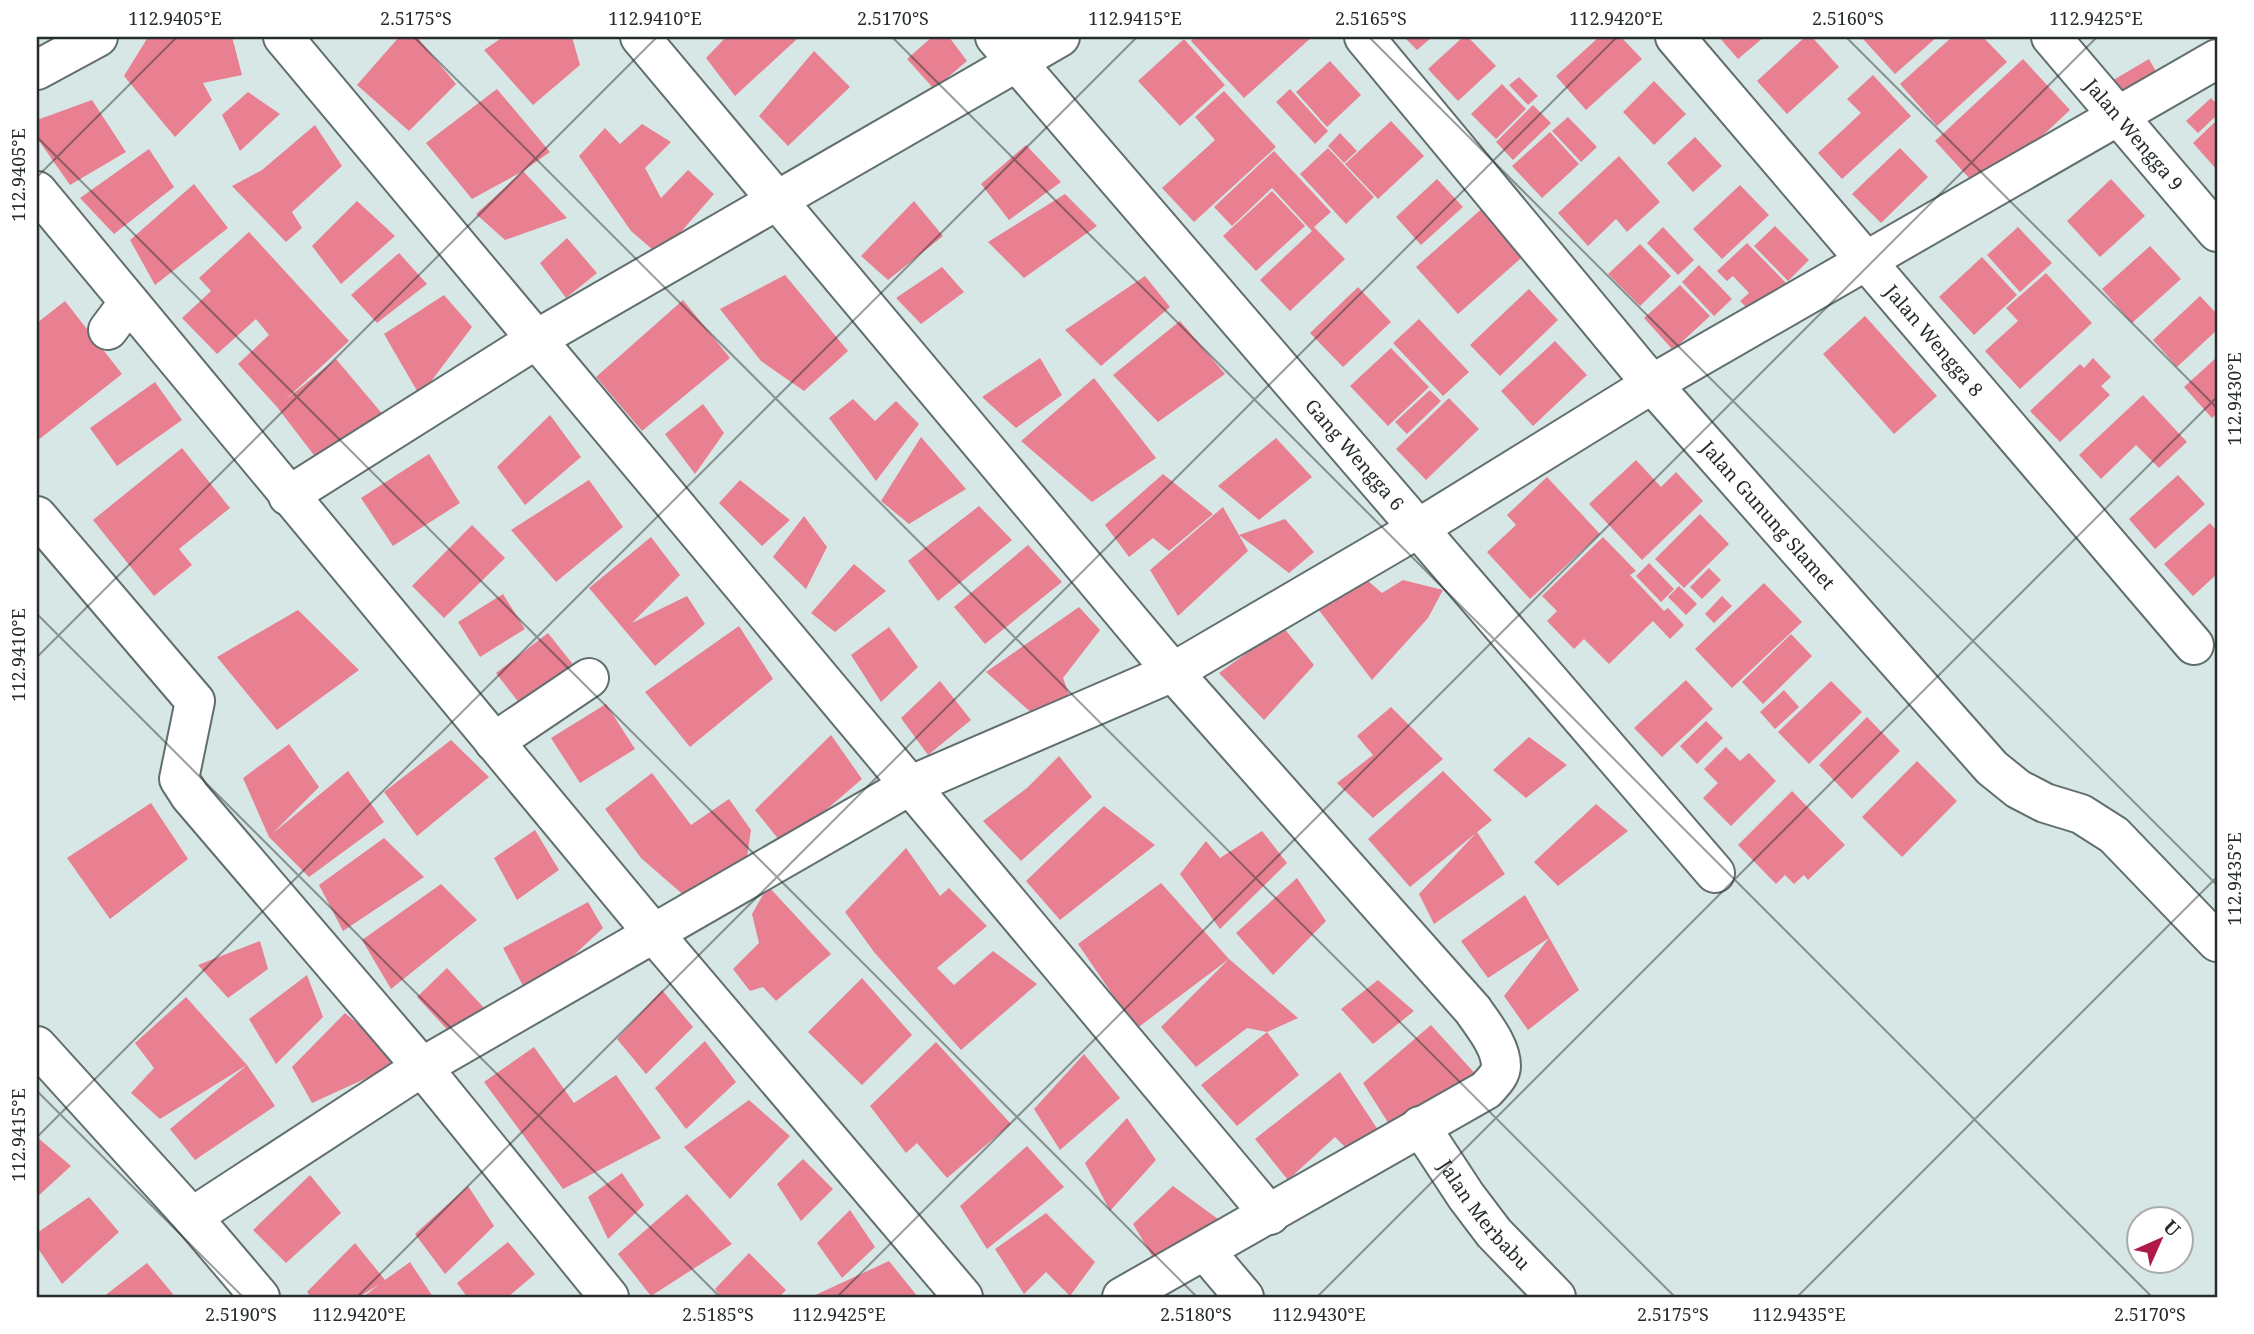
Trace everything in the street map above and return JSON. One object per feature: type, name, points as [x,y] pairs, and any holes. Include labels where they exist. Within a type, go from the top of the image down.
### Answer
[{"type":"street","points":[[37,70],[98,37]]},
{"type":"street","points":[[283,37],[1270,1215]]},
{"type":"street","points":[[640,37],[1173,672],[1473,1010],[1494,1042],[1502,1067],[1497,1078],[1486,1090],[1122,1297]]},
{"type":"street","points":[[288,496],[537,339],[779,201],[1006,49],[1060,37]]},
{"type":"street","name":"Jalan Gunung Slamet","points":[[1364,37],[1652,384],[1992,768],[2018,789],[2045,803],[2081,814],[2114,835],[2217,942]]},
{"type":"street","name":"Jalan Wengga 8","points":[[1675,37],[2194,645]]},
{"type":"street","name":"Jalan Wengga 9","points":[[2052,37],[2217,232]]},
{"type":"street","name":"Gang Wengga 6","points":[[1006,49],[1714,873]]},
{"type":"street","points":[[192,1217],[422,1067],[909,786],[1173,672],[1419,528],[1652,384],[2217,59]]},
{"type":"street","points":[[37,191],[118,316],[192,363],[288,496],[963,1297]]},
{"type":"street","points":[[37,516],[195,701],[179,779],[182,786],[422,1067],[609,1297]]},
{"type":"street","points":[[494,742],[589,678]]},
{"type":"street","points":[[37,1046],[192,1217],[260,1297]]},
{"type":"street","name":"Jalan Merbabu","points":[[1420,1126],[1494,1233],[1556,1297]]},
{"type":"street","points":[[1205,1251],[1244,1297]]},
{"type":"building","points":[[148,37],[232,37],[242,75],[203,83],[212,100],[175,137],[124,76]]},
{"type":"building","points":[[399,37],[417,37],[456,84],[409,131],[357,85]]},
{"type":"building","points":[[503,37],[572,37],[580,65],[533,105],[484,50]]},
{"type":"building","points":[[726,37],[797,39],[735,96],[706,58]]},
{"type":"building","points":[[932,37],[949,37],[967,61],[934,89],[907,59]]},
{"type":"building","points":[[1195,37],[1312,37],[1244,98],[1191,41]]},
{"type":"building","points":[[1404,37],[1432,37],[1417,50]]},
{"type":"building","points":[[1463,37],[1468,37],[1496,66],[1458,101],[1428,69]]},
{"type":"building","points":[[1599,37],[1621,37],[1642,59],[1586,110],[1556,76]]},
{"type":"building","points":[[1719,37],[1764,37],[1738,59]]},
{"type":"building","points":[[1805,37],[1812,37],[1839,67],[1787,114],[1757,81]]},
{"type":"building","points":[[1937,37],[1895,74],[1863,39]]},
{"type":"building","points":[[1952,37],[1983,37],[2007,62],[1937,126],[1900,84]]},
{"type":"building","points":[[1184,39],[1225,85],[1180,126],[1138,81]]},
{"type":"building","points":[[814,51],[850,87],[788,146],[759,116]]},
{"type":"building","points":[[2023,59],[2070,110],[1982,192],[1935,141]]},
{"type":"building","points":[[2149,59],[2163,84],[2124,108],[2110,82]]},
{"type":"building","points":[[1330,61],[1361,95],[1327,127],[1296,92]]},
{"type":"building","points":[[1873,75],[1911,116],[1842,179],[1818,153],[1861,113],[1847,99]]},
{"type":"building","points":[[1519,77],[1538,96],[1528,105],[1509,85]]},
{"type":"building","points":[[1654,81],[1686,114],[1654,145],[1623,112]]},
{"type":"building","points":[[1502,84],[1526,109],[1496,139],[1471,114]]},
{"type":"building","points":[[497,89],[550,152],[523,171],[472,199],[426,143]]},
{"type":"building","points":[[1290,89],[1328,131],[1315,144],[1276,102]]},
{"type":"building","points":[[1224,91],[1276,147],[1194,222],[1162,188],[1215,140],[1195,117]]},
{"type":"building","points":[[248,92],[280,114],[240,151],[222,115]]},
{"type":"building","points":[[2211,98],[2217,104],[2217,115],[2198,133],[2186,121]]},
{"type":"building","points":[[92,100],[126,152],[70,185],[37,138],[37,120]]},
{"type":"building","points":[[1533,105],[1551,123],[1513,160],[1496,142]]},
{"type":"building","points":[[1568,117],[1597,147],[1581,162],[1552,131]]},
{"type":"building","points":[[2217,120],[2217,170],[2193,143]]},
{"type":"building","points":[[1391,121],[1424,156],[1378,199],[1345,164]]},
{"type":"building","points":[[642,124],[671,142],[645,168],[661,198],[688,170],[714,194],[660,256],[631,231],[579,156],[605,128],[620,144]]},
{"type":"building","points":[[315,125],[342,166],[292,212],[302,228],[286,242],[232,186],[262,170]]},
{"type":"building","points":[[1550,132],[1579,164],[1542,198],[1512,166]]},
{"type":"building","points":[[1340,133],[1357,151],[1344,163],[1328,146]]},
{"type":"building","points":[[1695,137],[1722,166],[1693,192],[1667,163]]},
{"type":"building","points":[[1026,145],[1061,182],[1009,220],[981,184]]},
{"type":"building","points":[[1328,148],[1374,197],[1346,224],[1300,174]]},
{"type":"building","points":[[1900,148],[1928,177],[1881,223],[1852,194]]},
{"type":"building","points":[[149,149],[174,187],[114,234],[80,198]]},
{"type":"building","points":[[1274,151],[1331,212],[1314,227],[1345,259],[1290,311],[1260,280],[1312,231],[1272,188],[1232,226],[1214,207]]},
{"type":"building","points":[[1619,156],[1660,202],[1627,232],[1616,219],[1588,246],[1558,213]]},
{"type":"building","points":[[523,171],[567,218],[505,240],[476,214]]},
{"type":"building","points":[[1437,179],[1463,207],[1421,245],[1396,217]]},
{"type":"building","points":[[2111,179],[2145,216],[2100,257],[2067,221]]},
{"type":"building","points":[[194,184],[228,228],[155,285],[130,240]]},
{"type":"building","points":[[1740,185],[1769,215],[1722,259],[1693,229]]},
{"type":"building","points":[[1272,191],[1305,226],[1256,271],[1223,236]]},
{"type":"building","points":[[1065,194],[1097,226],[1024,278],[988,242]]},
{"type":"building","points":[[357,201],[395,236],[341,284],[312,246]]},
{"type":"building","points":[[914,201],[943,236],[888,280],[861,256]]},
{"type":"building","points":[[1486,205],[1528,252],[1458,314],[1416,267]]},
{"type":"building","points":[[1775,226],[1809,260],[1788,281],[1754,246]]},
{"type":"building","points":[[1663,227],[1694,260],[1678,275],[1647,243]]},
{"type":"building","points":[[2018,227],[2052,263],[2020,292],[1987,255]]},
{"type":"building","points":[[249,232],[349,341],[285,400],[336,359],[390,423],[320,463],[277,407],[238,364],[269,335],[256,319],[217,354],[182,318],[211,291],[199,278]]},
{"type":"building","points":[[567,238],[597,273],[566,298],[540,263]]},
{"type":"building","points":[[1747,243],[1788,285],[1756,317],[1740,301],[1749,293],[1733,276],[1727,281],[1717,271]]},
{"type":"building","points":[[1640,244],[1671,276],[1640,306],[1608,274]]},
{"type":"building","points":[[2150,246],[2181,279],[2132,323],[2102,289]]},
{"type":"building","points":[[399,253],[427,284],[377,323],[351,295]]},
{"type":"building","points":[[1982,257],[2017,295],[1974,335],[1939,297]]},
{"type":"building","points":[[1699,265],[1732,299],[1714,316],[1682,282]]},
{"type":"building","points":[[942,267],[964,292],[921,324],[896,298]]},
{"type":"building","points":[[2046,273],[2092,323],[2020,389],[1985,351],[2018,321],[2006,308]]},
{"type":"building","points":[[785,275],[848,351],[804,391],[761,361],[720,309]]},
{"type":"building","points":[[1145,276],[1170,307],[1101,366],[1065,330]]},
{"type":"building","points":[[1680,285],[1710,316],[1673,350],[1644,318]]},
{"type":"building","points":[[1358,287],[1391,322],[1343,367],[1310,333]]},
{"type":"building","points":[[1529,289],[1558,320],[1500,376],[1470,345]]},
{"type":"building","points":[[444,295],[472,327],[420,396],[384,334]]},
{"type":"building","points":[[2200,296],[2217,314],[2217,330],[2177,367],[2153,340]]},
{"type":"building","points":[[683,300],[730,358],[642,431],[596,377]]},
{"type":"building","points":[[65,301],[122,374],[37,441],[37,323]]},
{"type":"building","points":[[1865,316],[1937,396],[1894,434],[1823,354]]},
{"type":"building","points":[[1419,319],[1469,372],[1443,396],[1393,343]]},
{"type":"building","points":[[1180,321],[1225,374],[1158,422],[1113,375]]},
{"type":"building","points":[[1555,341],[1587,375],[1533,426],[1501,391]]},
{"type":"building","points":[[1391,348],[1429,387],[1388,426],[1350,386]]},
{"type":"building","points":[[2217,357],[2217,413],[2212,418],[2184,387]]},
{"type":"building","points":[[1040,358],[1062,395],[1016,428],[982,397]]},
{"type":"building","points":[[2093,358],[2111,377],[2101,386],[2110,395],[2060,442],[2030,411],[2080,364],[2084,368]]},
{"type":"building","points":[[1094,378],[1156,458],[1092,502],[1021,441]]},
{"type":"building","points":[[155,382],[182,420],[117,466],[90,428]]},
{"type":"building","points":[[1430,390],[1441,401],[1407,434],[1395,422]]},
{"type":"building","points":[[2143,395],[2187,442],[2159,468],[2136,445],[2101,479],[2079,455]]},
{"type":"building","points":[[1449,398],[1479,429],[1426,480],[1396,449]]},
{"type":"building","points":[[853,399],[875,421],[896,401],[919,424],[876,481],[829,418]]},
{"type":"building","points":[[703,404],[724,433],[695,474],[665,434]]},
{"type":"building","points":[[550,415],[581,457],[525,505],[497,467]]},
{"type":"building","points":[[921,437],[966,489],[909,524],[881,501]]},
{"type":"building","points":[[1276,438],[1312,477],[1259,520],[1218,486]]},
{"type":"building","points":[[182,448],[230,508],[179,549],[192,565],[154,596],[93,520]]},
{"type":"building","points":[[429,454],[460,503],[393,546],[361,498]]},
{"type":"building","points":[[1636,460],[1661,487],[1676,472],[1703,501],[1642,560],[1589,504]]},
{"type":"building","points":[[1163,474],[1213,514],[1169,551],[1153,538],[1129,557],[1105,525]]},
{"type":"building","points":[[2178,475],[2205,504],[2155,549],[2129,519]]},
{"type":"building","points":[[1547,477],[1600,534],[1530,599],[1487,552],[1516,525],[1507,515]]},
{"type":"building","points":[[589,480],[623,527],[556,582],[511,530]]},
{"type":"building","points":[[740,480],[790,520],[762,546],[719,503]]},
{"type":"building","points":[[979,506],[1012,540],[938,601],[908,561]]},
{"type":"building","points":[[1223,507],[1248,551],[1178,616],[1150,570]]},
{"type":"building","points":[[1700,514],[1729,544],[1684,588],[1655,559]]},
{"type":"building","points":[[804,516],[827,547],[806,589],[773,557]]},
{"type":"building","points":[[1285,519],[1314,552],[1289,573],[1239,535]]},
{"type":"building","points":[[2210,523],[2217,531],[2217,574],[2193,596],[2164,564]]},
{"type":"building","points":[[472,525],[505,558],[444,618],[412,586]]},
{"type":"building","points":[[651,537],[680,575],[632,623],[687,596],[705,624],[655,666],[589,588]]},
{"type":"building","points":[[1603,537],[1636,571],[1630,575],[1664,611],[1668,608],[1684,625],[1670,639],[1653,621],[1609,664],[1584,639],[1574,649],[1547,621],[1557,611],[1542,596]]},
{"type":"building","points":[[1028,545],[1062,582],[985,644],[954,607]]},
{"type":"building","points":[[1649,563],[1674,589],[1661,602],[1636,576]]},
{"type":"building","points":[[854,564],[886,591],[835,632],[811,613]]},
{"type":"building","points":[[1709,568],[1721,580],[1702,599],[1690,587]]},
{"type":"building","points":[[1361,575],[1382,593],[1403,580],[1443,590],[1428,618],[1372,680],[1315,605]]},
{"type":"building","points":[[1764,583],[1802,622],[1732,688],[1695,649]]},
{"type":"building","points":[[1679,586],[1697,604],[1686,615],[1668,597]]},
{"type":"building","points":[[503,594],[525,629],[480,657],[458,622]]},
{"type":"building","points":[[1722,596],[1732,606],[1714,623],[1705,614]]},
{"type":"building","points":[[1079,607],[1100,630],[1063,678],[1069,694],[1036,717],[986,672]]},
{"type":"building","points":[[298,610],[359,670],[277,730],[217,657]]},
{"type":"building","points":[[739,626],[773,679],[690,747],[645,692]]},
{"type":"building","points":[[889,627],[918,667],[881,702],[851,655]]},
{"type":"building","points":[[1283,627],[1314,665],[1264,720],[1219,673]]},
{"type":"building","points":[[548,633],[575,667],[523,708],[496,673]]},
{"type":"building","points":[[1791,634],[1812,656],[1763,704],[1742,682]]},
{"type":"building","points":[[1686,680],[1713,709],[1662,757],[1634,728]]},
{"type":"building","points":[[940,681],[971,720],[928,755],[901,718]]},
{"type":"building","points":[[1831,681],[1862,712],[1809,764],[1778,732]]},
{"type":"building","points":[[1784,690],[1799,707],[1775,729],[1760,712]]},
{"type":"building","points":[[606,704],[635,749],[580,783],[551,738]]},
{"type":"building","points":[[1391,707],[1443,759],[1373,818],[1337,783],[1373,755],[1357,736]]},
{"type":"building","points":[[1867,717],[1900,751],[1852,799],[1819,765]]},
{"type":"building","points":[[1706,721],[1723,738],[1697,764],[1680,746]]},
{"type":"building","points":[[831,735],[862,779],[784,846],[755,810]]},
{"type":"building","points":[[1529,737],[1567,765],[1526,798],[1493,770]]},
{"type":"building","points":[[451,740],[489,777],[417,836],[384,792]]},
{"type":"building","points":[[289,744],[319,787],[272,834],[348,771],[384,822],[309,877],[269,837],[243,778]]},
{"type":"building","points":[[1726,747],[1740,761],[1749,753],[1776,781],[1731,826],[1703,798],[1718,783],[1704,769]]},
{"type":"building","points":[[1059,756],[1092,797],[1021,861],[983,821],[1027,788]]},
{"type":"building","points":[[1917,761],[1957,801],[1902,857],[1862,817]]},
{"type":"building","points":[[1443,771],[1492,820],[1410,887],[1368,839]]},
{"type":"building","points":[[652,773],[691,825],[729,799],[751,830],[746,864],[688,899],[641,858],[605,809]]},
{"type":"building","points":[[1792,791],[1845,845],[1808,880],[1804,875],[1794,884],[1785,875],[1776,884],[1738,845]]},
{"type":"building","points":[[151,803],[188,859],[110,919],[67,858]]},
{"type":"building","points":[[1596,804],[1628,831],[1558,886],[1534,862]]},
{"type":"building","points":[[1104,806],[1155,845],[1060,920],[1026,881]]},
{"type":"building","points":[[535,830],[559,870],[517,900],[494,858]]},
{"type":"building","points":[[1262,831],[1287,863],[1220,929],[1180,874],[1206,841],[1220,858]]},
{"type":"building","points":[[1477,832],[1505,874],[1434,924],[1419,894]]},
{"type":"building","points":[[384,838],[424,877],[343,931],[319,885]]},
{"type":"building","points":[[906,848],[940,896],[949,888],[987,926],[937,968],[954,985],[993,951],[1037,984],[961,1050],[874,952],[845,912]]},
{"type":"building","points":[[1297,878],[1326,921],[1273,975],[1236,933]]},
{"type":"building","points":[[1161,883],[1229,959],[1136,1029],[1078,944]]},
{"type":"building","points":[[441,884],[477,920],[391,989],[362,940]]},
{"type":"building","points":[[768,886],[831,954],[776,1001],[763,987],[750,991],[733,969],[759,943],[752,914]]},
{"type":"building","points":[[1525,895],[1579,990],[1528,1030],[1504,996],[1549,938],[1488,978],[1461,941]]},
{"type":"building","points":[[588,902],[603,928],[529,997],[503,948]]},
{"type":"building","points":[[260,941],[268,969],[228,998],[198,965]]},
{"type":"building","points":[[1229,959],[1298,1018],[1267,1032],[1247,1028],[1196,1067],[1161,1027]]},
{"type":"building","points":[[447,968],[486,1010],[456,1039],[417,997]]},
{"type":"building","points":[[307,975],[323,1017],[276,1064],[249,1019]]},
{"type":"building","points":[[862,978],[912,1035],[862,1085],[808,1032]]},
{"type":"building","points":[[1378,980],[1414,1011],[1373,1044],[1341,1009]]},
{"type":"building","points":[[662,990],[693,1027],[646,1074],[617,1039]]},
{"type":"building","points":[[186,997],[247,1065],[160,1119],[131,1093],[154,1068],[135,1043]]},
{"type":"building","points":[[345,1013],[402,1062],[312,1103],[292,1067]]},
{"type":"building","points":[[1431,1025],[1479,1078],[1394,1132],[1363,1083]]},
{"type":"building","points":[[1267,1032],[1299,1075],[1237,1126],[1201,1085]]},
{"type":"building","points":[[705,1041],[736,1082],[686,1129],[655,1088]]},
{"type":"building","points":[[936,1042],[1011,1124],[947,1178],[917,1143],[906,1153],[870,1106]]},
{"type":"building","points":[[534,1047],[574,1103],[616,1075],[661,1138],[563,1189],[484,1082]]},
{"type":"building","points":[[1084,1054],[1120,1098],[1060,1150],[1034,1109]]},
{"type":"building","points":[[247,1065],[275,1106],[195,1160],[170,1129]]},
{"type":"building","points":[[1340,1072],[1380,1133],[1350,1152],[1335,1137],[1288,1180],[1255,1139]]},
{"type":"building","points":[[749,1100],[790,1136],[730,1199],[684,1147]]},
{"type":"building","points":[[1127,1118],[1156,1160],[1110,1211],[1085,1163]]},
{"type":"building","points":[[37,1137],[71,1166],[37,1197]]},
{"type":"building","points":[[1027,1146],[1064,1187],[987,1249],[960,1206]]},
{"type":"building","points":[[803,1159],[833,1189],[801,1221],[777,1184]]},
{"type":"building","points":[[622,1173],[644,1205],[608,1239],[588,1197]]},
{"type":"building","points":[[310,1175],[341,1213],[286,1263],[253,1230]]},
{"type":"building","points":[[468,1186],[494,1226],[445,1274],[415,1234]]},
{"type":"building","points":[[1173,1186],[1218,1219],[1160,1269],[1133,1224]]},
{"type":"building","points":[[687,1194],[732,1244],[651,1296],[618,1254]]},
{"type":"building","points":[[89,1197],[119,1232],[62,1284],[37,1247],[37,1233]]},
{"type":"building","points":[[850,1210],[875,1247],[842,1278],[817,1243]]},
{"type":"building","points":[[1046,1213],[1095,1262],[1070,1296],[1046,1272],[1024,1294],[995,1249]]},
{"type":"building","points":[[508,1242],[535,1274],[508,1297],[467,1297],[457,1283]]},
{"type":"building","points":[[355,1243],[385,1280],[410,1262],[433,1297],[363,1297],[380,1284],[359,1297],[311,1297],[307,1292]]},
{"type":"building","points":[[749,1253],[786,1290],[779,1297],[721,1297],[715,1289]]},
{"type":"building","points":[[889,1261],[918,1297],[811,1297]]},
{"type":"building","points":[[147,1263],[173,1294],[169,1297],[103,1297]]}]
